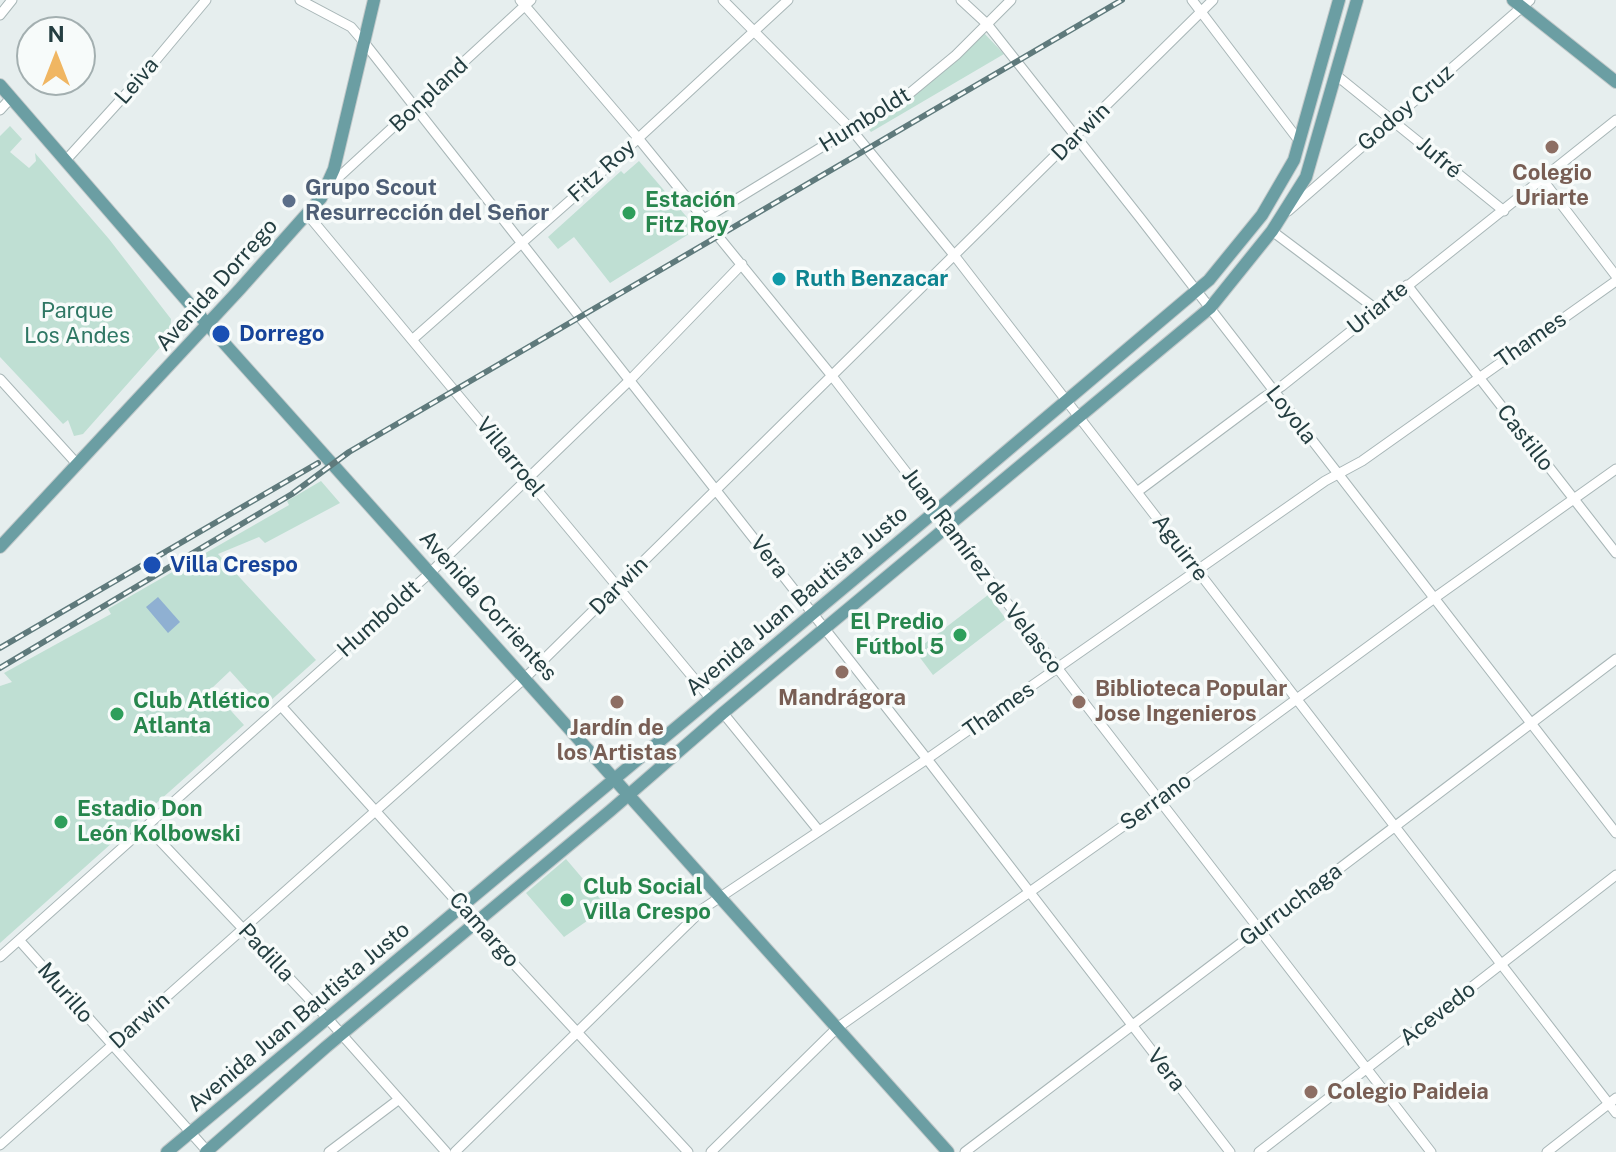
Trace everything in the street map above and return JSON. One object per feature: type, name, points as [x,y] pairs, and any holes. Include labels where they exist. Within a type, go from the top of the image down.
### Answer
[{"type":"main road","name":"Avenida Dorrego","points":[[0,547],[308,215],[326,190],[334,169],[374,0]]},
{"type":"main road","name":"Avenida Juan Bautista Justo","points":[[167,1152],[937,510],[1219,269],[1262,215],[1286,175],[1300,142],[1339,0]]},
{"type":"main road","name":"Avenida Juan Bautista Justo","points":[[207,1152],[341,1035],[824,628],[1210,308],[1283,216],[1306,177],[1357,0]]},
{"type":"main road","points":[[1521,2],[1616,82]]},
{"type":"main road","name":"Avenida Corrientes","points":[[0,85],[207,324],[948,1152]]},
{"type":"street","points":[[0,15],[12,0]]},
{"type":"street","name":"Leiva","points":[[66,160],[206,0]]},
{"type":"street","name":"Vera","points":[[300,0],[351,27],[363,41],[631,379],[1230,1152]]},
{"type":"street","name":"Aguirre","points":[[723,0],[851,129],[954,255],[1501,965],[1612,1101],[1616,1113]]},
{"type":"street","name":"Fitz Roy","points":[[413,339],[788,0]]},
{"type":"street","name":"Loyola","points":[[961,0],[987,24],[1616,833]]},
{"type":"street","name":"Humboldt","points":[[704,219],[910,93],[1011,0]]},
{"type":"street","points":[[1192,0],[1300,142]]},
{"type":"street","name":"Darwin","points":[[0,1145],[525,678],[1213,0]]},
{"type":"street","name":"Bonpland","points":[[326,190],[525,2]]},
{"type":"street","name":"Juan Ramírez de Velasco","points":[[525,2],[832,376],[1431,1152]]},
{"type":"street","name":"Godoy Cruz","points":[[1283,216],[1521,2]]},
{"type":"street","name":"Jufré","points":[[1336,75],[1504,211]]},
{"type":"street","points":[[0,110],[11,98]]},
{"type":"street","name":"Uriarte","points":[[1137,492],[1286,383],[1616,120]]},
{"type":"street","points":[[1542,179],[1616,278]]},
{"type":"street","name":"Villarroel","points":[[308,215],[711,699]]},
{"type":"street","points":[[1272,231],[1376,309]]},
{"type":"street","name":"Humboldt","points":[[0,957],[431,572],[631,379],[742,264]]},
{"type":"street","name":"Thames","points":[[455,1152],[704,908],[927,759],[1338,474],[1362,461],[1616,278]]},
{"type":"street","name":"Castillo","points":[[1407,285],[1616,553]]},
{"type":"street","points":[[0,379],[78,465]]},
{"type":"street","name":"Serrano","points":[[711,1152],[837,1028],[1616,469]]},
{"type":"street","name":"Gurruchaga","points":[[965,1152],[1616,659]]},
{"type":"street","name":"Camargo","points":[[282,707],[688,1152]]},
{"type":"street","points":[[723,713],[819,831]]},
{"type":"street","name":"Padilla","points":[[147,827],[328,1019],[446,1152]]},
{"type":"street","name":"Acevedo","points":[[1259,1152],[1616,875]]},
{"type":"street","name":"Murillo","points":[[19,940],[207,1152]]},
{"type":"street","points":[[329,1152],[398,1100]]},
{"type":"street","points":[[1547,1152],[1612,1101]]},
{"type":"green space","points":[[984,33],[1004,54],[871,132],[866,126],[911,96]]},
{"type":"green space","name":"Parque Los Andes","points":[[10,126],[22,139],[10,152],[29,168],[36,161],[35,153],[109,239],[171,319],[170,336],[83,434],[74,436],[68,420],[63,424],[0,357],[0,136]]},
{"type":"green space","name":"Estación Fitz Roy","points":[[639,161],[697,229],[610,283],[574,237],[558,249],[548,237],[621,171],[624,174]]},
{"type":"green space","name":"Club Atlético Atlanta","points":[[321,481],[340,503],[265,543],[259,537],[218,554],[316,660],[268,703],[259,703],[230,671],[211,689],[244,725],[0,943],[0,686],[12,682],[4,673],[111,614],[108,609],[289,505],[287,501]]},
{"type":"green space","name":"El Predio Fútbol 5","points":[[988,595],[1006,619],[933,675],[915,651]]},
{"type":"green space","name":"Club Social Villa Crespo","points":[[566,859],[607,907],[564,937],[526,893]]},
{"type":"water","points":[[158,597],[180,622],[168,633],[146,607]]},
{"type":"railway","points":[[0,668],[292,494],[349,452],[1122,0]]},
{"type":"railway","points":[[0,648],[318,463]]},
{"type":"place","name":"Colegio Uriarte","points":[[1552,147]]},
{"type":"place","name":"Grupo Scout Resurrección del Señor","points":[[289,201]]},
{"type":"place","name":"Estación Fitz Roy","points":[[629,213]]},
{"type":"place","name":"Ruth Benzacar","points":[[779,279]]},
{"type":"place","name":"Dorrego","points":[[221,334]]},
{"type":"place","name":"Villa Crespo","points":[[152,565]]},
{"type":"place","name":"El Predio Fútbol 5","points":[[960,635]]},
{"type":"place","name":"Mandrágora","points":[[842,672]]},
{"type":"place","name":"Jardín de los Artistas","points":[[617,702]]},
{"type":"place","name":"Biblioteca Popular Jose Ingenieros","points":[[1079,702]]},
{"type":"place","name":"Club Atlético Atlanta","points":[[117,714]]},
{"type":"place","name":"Estadio Don León Kolbowski","points":[[61,822]]},
{"type":"place","name":"Club Social Villa Crespo","points":[[567,900]]},
{"type":"place","name":"Colegio Paideia","points":[[1311,1092]]}]
